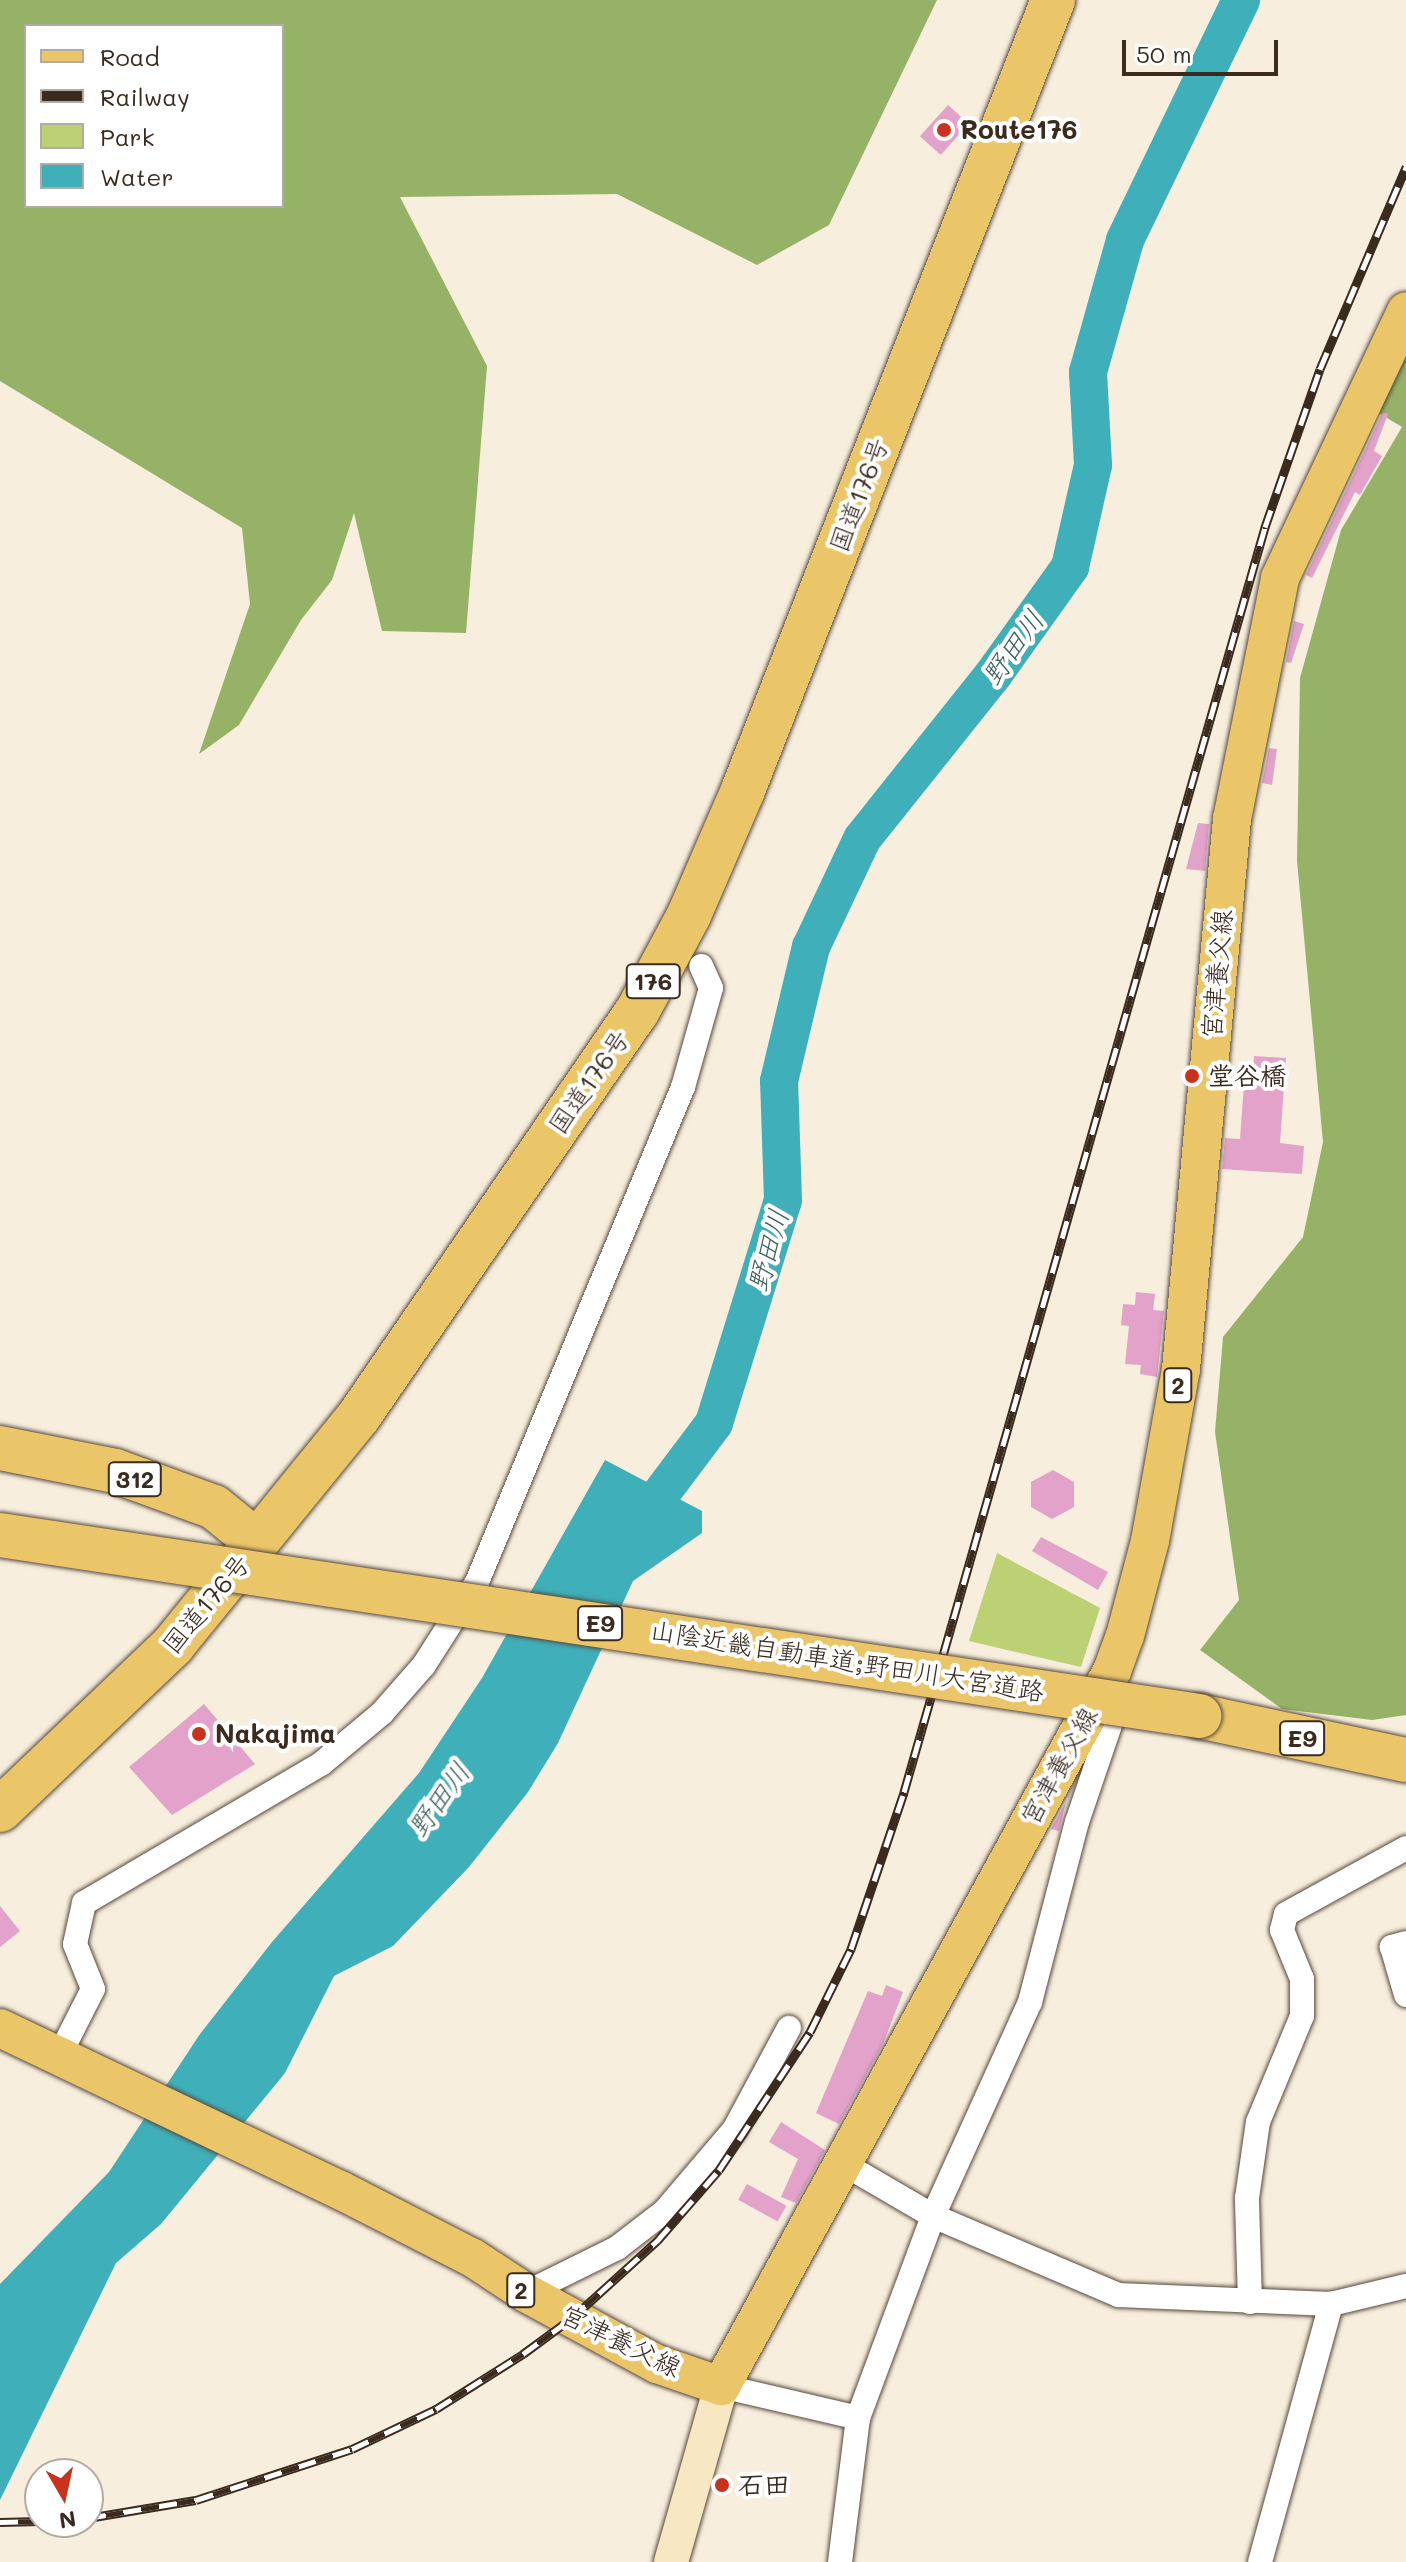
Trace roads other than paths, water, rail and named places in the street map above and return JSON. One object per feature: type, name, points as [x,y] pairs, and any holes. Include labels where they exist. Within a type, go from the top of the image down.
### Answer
[{"type":"highway","name":"国道176号","points":[[0,1810],[163,1655],[359,1416],[637,1012],[689,915],[1053,0]]},
{"type":"highway","name":"312","points":[[0,1448],[115,1471],[214,1507],[257,1542]]},
{"type":"highway","name":"312","points":[[0,1475],[104,1493],[193,1528],[257,1542]]},
{"type":"highway","name":"山陰近畿自動車道;野田川大宮道路","points":[[0,1535],[1199,1716],[1406,1760]]},
{"type":"main road","name":"宮津養父線","points":[[0,2028],[325,2183],[473,2258],[526,2293],[657,2364],[721,2386],[1112,1671],[1150,1541],[1181,1369],[1232,819],[1280,578],[1406,311]]},
{"type":"main road","points":[[671,2562],[721,2386]]},
{"type":"street","points":[[65,2061],[93,1989],[75,1944],[84,1903],[321,1764],[382,1713],[424,1665],[477,1582],[683,1087],[711,988],[701,966]]},
{"type":"street","points":[[840,2562],[858,2418],[933,2216],[1030,2002],[1077,1822],[1112,1719],[1112,1671]]},
{"type":"street","points":[[1250,2302],[1247,2198],[1258,2122],[1302,2016],[1302,1979],[1282,1930],[1286,1914],[1406,1848]]},
{"type":"street","points":[[1406,1943],[1392,1947],[1406,1995]]},
{"type":"street","points":[[526,2293],[617,2248],[665,2211],[734,2130],[789,2028]]},
{"type":"street","points":[[842,2163],[933,2216],[1118,2295],[1331,2304],[1406,2286]]},
{"type":"street","points":[[1260,2562],[1331,2304]]},
{"type":"street","points":[[721,2386],[858,2418]]},
{"type":"water","points":[[605,1460],[702,1511],[702,1533],[633,1581],[558,1743],[528,1792],[469,1867],[393,1946],[334,1976],[285,2073],[161,2224],[116,2263],[0,2500],[0,2284],[109,2172],[200,2034],[272,1942],[419,1773],[482,1678]]},
{"type":"waterway","name":"野田川","points":[[633,1531],[714,1423],[783,1200],[779,1081],[811,947],[862,839],[993,675],[1070,567],[1093,465],[1088,372],[1125,240],[1241,0]]},
{"type":"railway","points":[[104,2515],[196,2500],[352,2449],[436,2409],[523,2354],[572,2318],[657,2241],[719,2170],[810,2032],[851,1949],[904,1792],[1265,527],[1320,369],[1406,167]]},
{"type":"railway","points":[[0,2522],[24,2521]]},
{"type":"place","name":"Route176","points":[[944,130]]},
{"type":"place","name":"堂谷橋","points":[[1192,1076]]},
{"type":"place","name":"Nakajima","points":[[199,1734]]},
{"type":"place","name":"石田","points":[[722,2485]]}]
